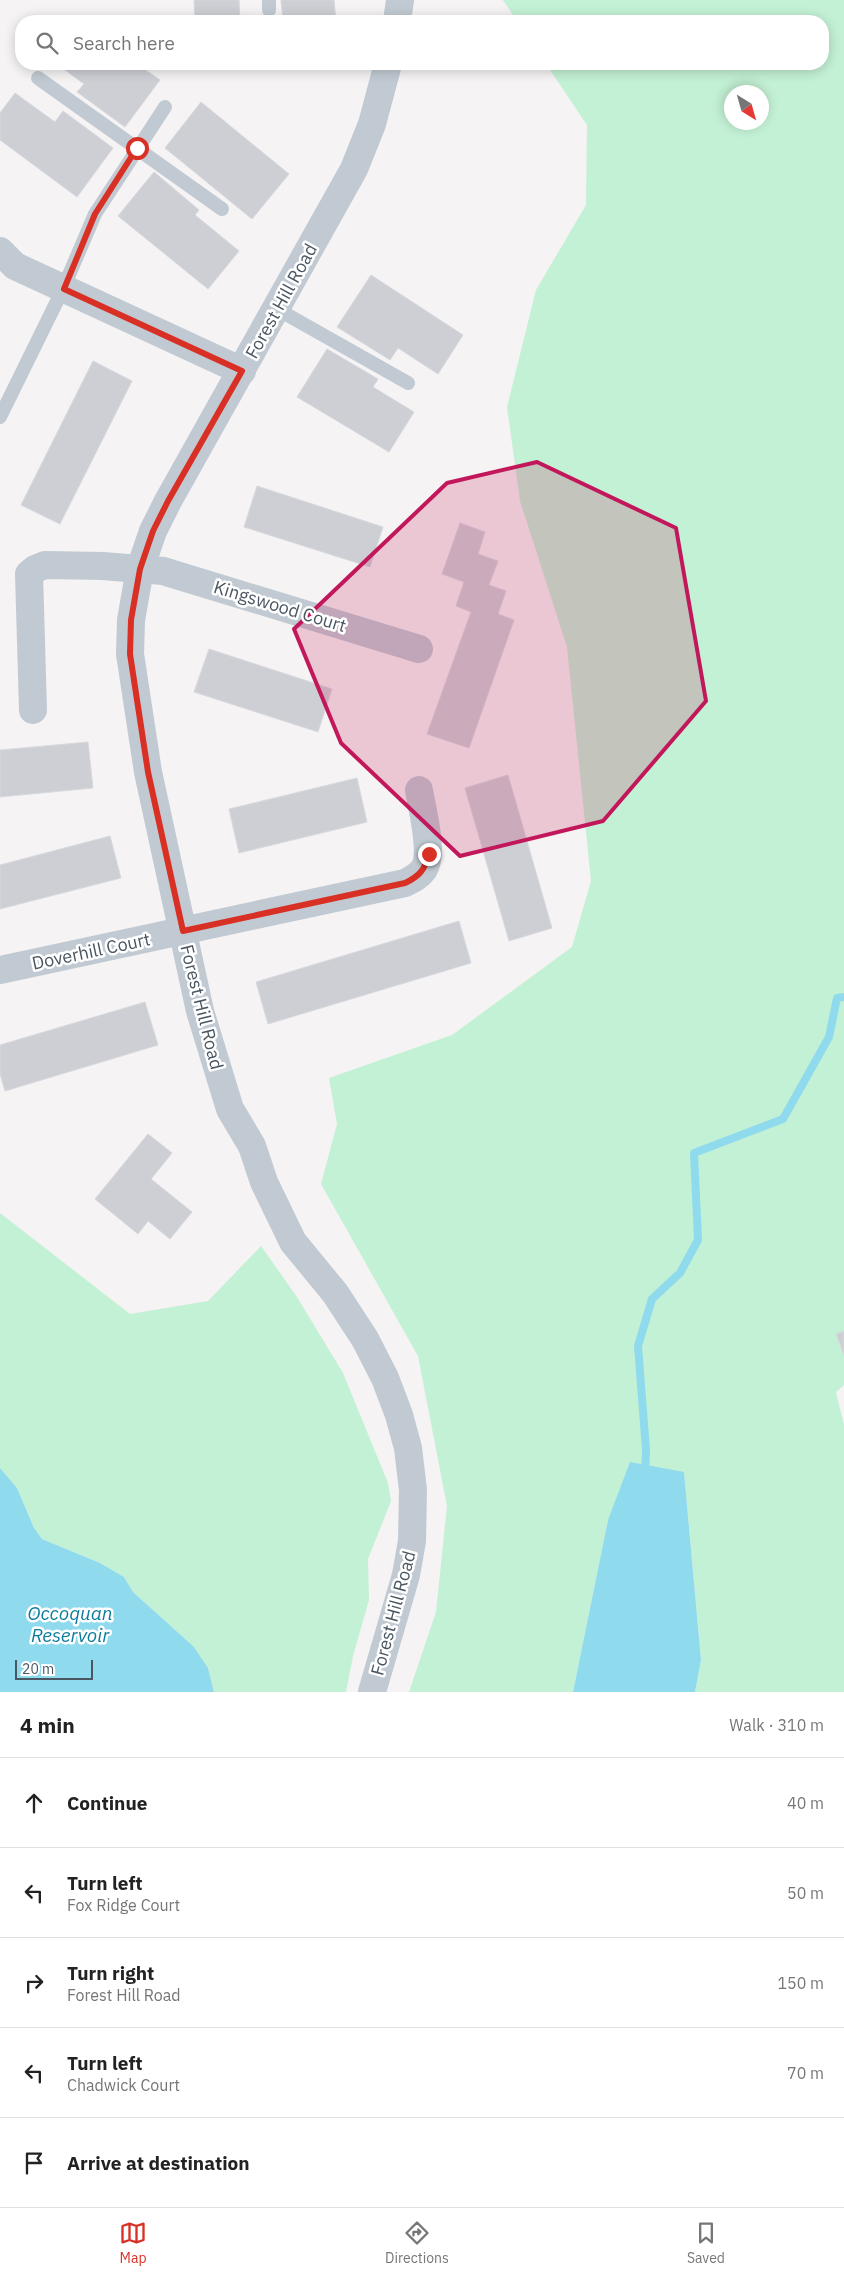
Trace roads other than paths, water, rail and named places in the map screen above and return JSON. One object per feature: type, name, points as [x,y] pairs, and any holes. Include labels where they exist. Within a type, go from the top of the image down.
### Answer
[{"type":"street","points":[[398,15],[400,0]]},
{"type":"street","name":"Forest Hill Road","points":[[372,1692],[406,1575],[412,1541],[413,1490],[408,1448],[399,1415],[365,1339],[335,1293],[293,1242],[264,1182],[252,1146],[230,1109],[204,1028],[148,772],[130,654],[131,620],[140,569],[153,531],[354,169],[372,124],[386,70]]},
{"type":"street","points":[[0,251],[14,266],[242,371]]},
{"type":"street","name":"Kingswood Court","points":[[33,710],[29,574],[35,568],[45,565],[104,566],[163,571],[419,649]]},
{"type":"street","name":"Doverhill Court","points":[[0,970],[405,883],[418,876],[425,867],[429,854],[419,790]]},
{"type":"lane","points":[[38,78],[222,210]]},
{"type":"lane","points":[[0,417],[64,289],[95,214],[165,107]]},
{"type":"lane","points":[[277,309],[408,383]]},
{"type":"water","points":[[630,1462],[684,1472],[701,1660],[695,1692],[573,1692],[608,1520]]},
{"type":"water","name":"Occoquan Reservoir","points":[[0,1468],[17,1488],[34,1528],[42,1539],[100,1563],[124,1577],[133,1592],[194,1647],[208,1668],[214,1692],[0,1692]]},
{"type":"waterway","points":[[645,1475],[646,1450],[638,1346],[652,1299],[680,1273],[698,1240],[694,1153],[783,1119],[829,1037],[837,998],[844,997]]}]
